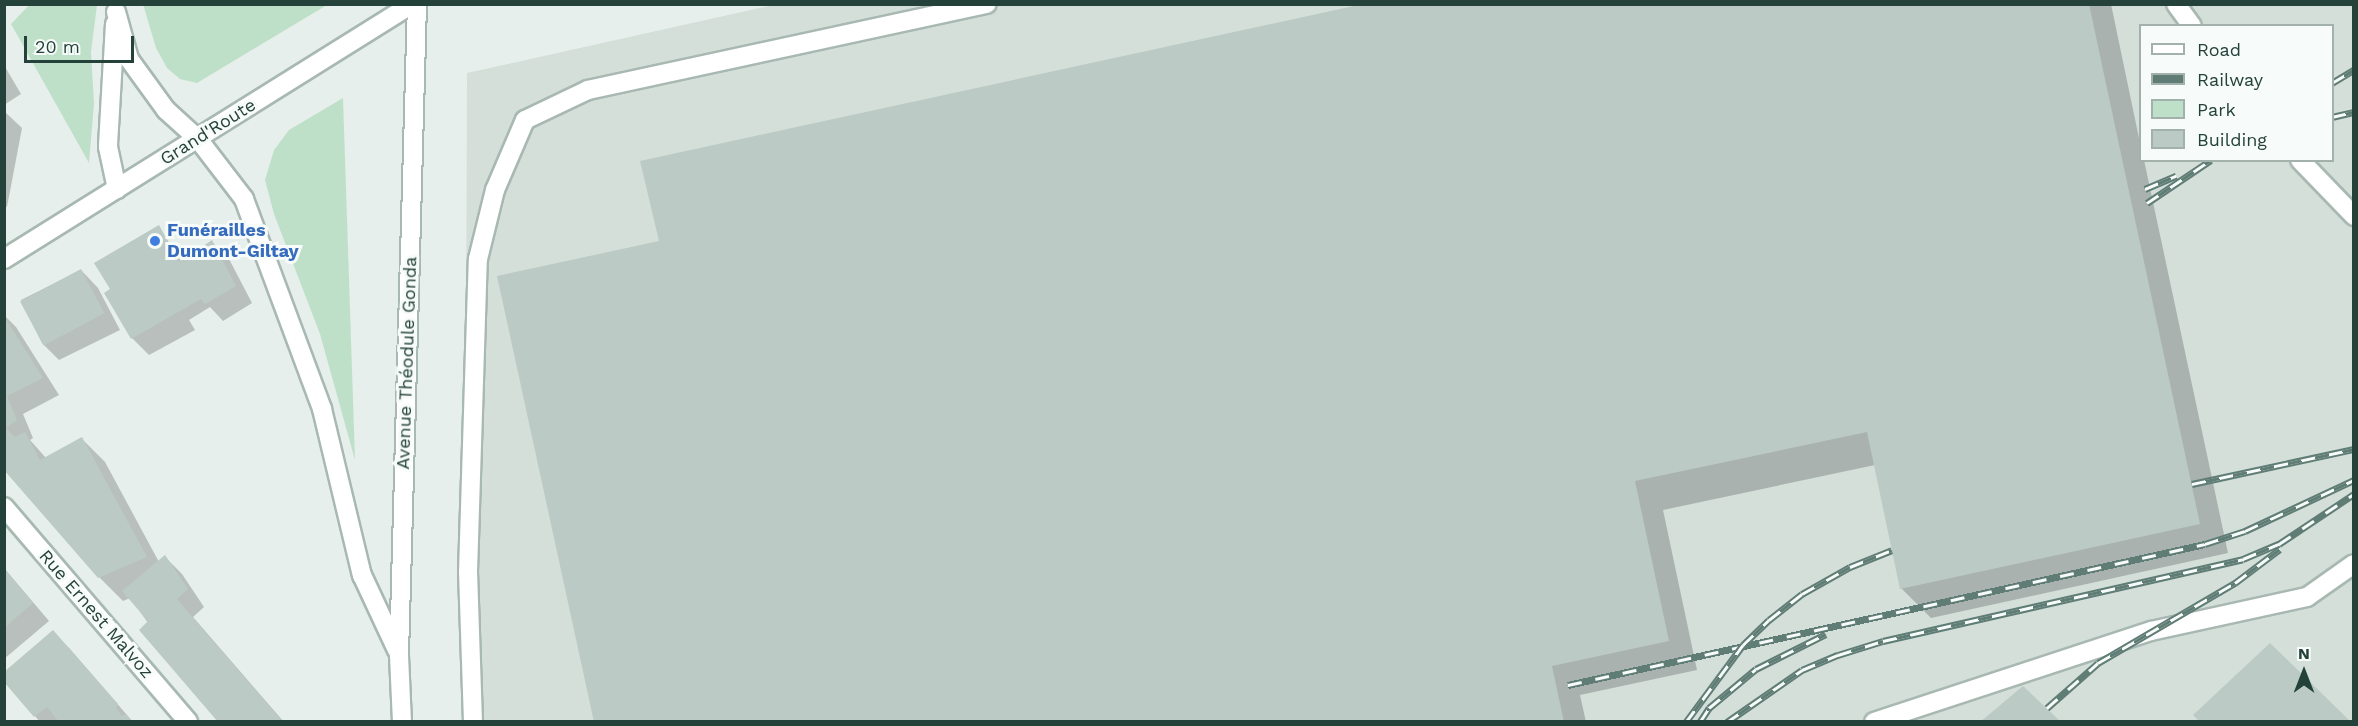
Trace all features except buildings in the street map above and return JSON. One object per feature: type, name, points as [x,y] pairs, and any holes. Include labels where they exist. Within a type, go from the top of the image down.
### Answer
[{"type":"main road","name":"Grand'Route","points":[[4,259],[412,4]]},
{"type":"main road","name":"Avenue Théodule Gonda","points":[[402,722],[399,655],[417,4]]},
{"type":"main road","points":[[473,722],[468,572],[478,259],[495,190],[525,120],[588,90],[987,4]]},
{"type":"main road","points":[[2176,4],[2191,24]]},
{"type":"main road","points":[[117,8],[129,59],[166,110],[198,139],[244,199],[265,249],[322,409],[362,575],[399,655]]},
{"type":"main road","points":[[117,8],[108,147],[117,189]]},
{"type":"main road","points":[[2302,162],[2354,216]]},
{"type":"main road","name":"Rue Ernest Malvoz","points":[[4,507],[188,722]]},
{"type":"main road","points":[[1874,722],[2151,631],[2307,597],[2354,564]]},
{"type":"shaded area","points":[[778,4],[2353,5],[2353,721],[465,722],[467,73]]},
{"type":"green space","points":[[30,4],[97,5],[91,52],[94,103],[89,163],[11,24]]},
{"type":"green space","points":[[143,4],[327,5],[197,83],[180,79],[167,68],[156,48]]},
{"type":"green space","points":[[343,98],[355,460],[320,334],[274,214],[265,180],[274,150],[289,130]]},
{"type":"railway","points":[[2334,82],[2354,70]]},
{"type":"railway","points":[[2334,117],[2354,112]]},
{"type":"railway","points":[[2147,203],[2208,162]]},
{"type":"railway","points":[[2145,189],[2176,176]]},
{"type":"railway","points":[[2192,484],[2354,449]]},
{"type":"railway","points":[[1568,685],[2205,544],[2245,531],[2354,480]]},
{"type":"railway","points":[[1727,722],[1802,670],[1838,655],[1883,641],[2243,559],[2279,544],[2354,494]]},
{"type":"railway","points":[[2047,708],[2098,663],[2235,583],[2280,549]]},
{"type":"railway","points":[[1686,722],[1743,645],[1769,620],[1802,594],[1850,567],[1892,550]]},
{"type":"railway","points":[[1700,722],[1709,708],[1756,669],[1826,634]]},
{"type":"place","name":"Funérailles Dumont-Giltay","points":[[155,241]]}]
